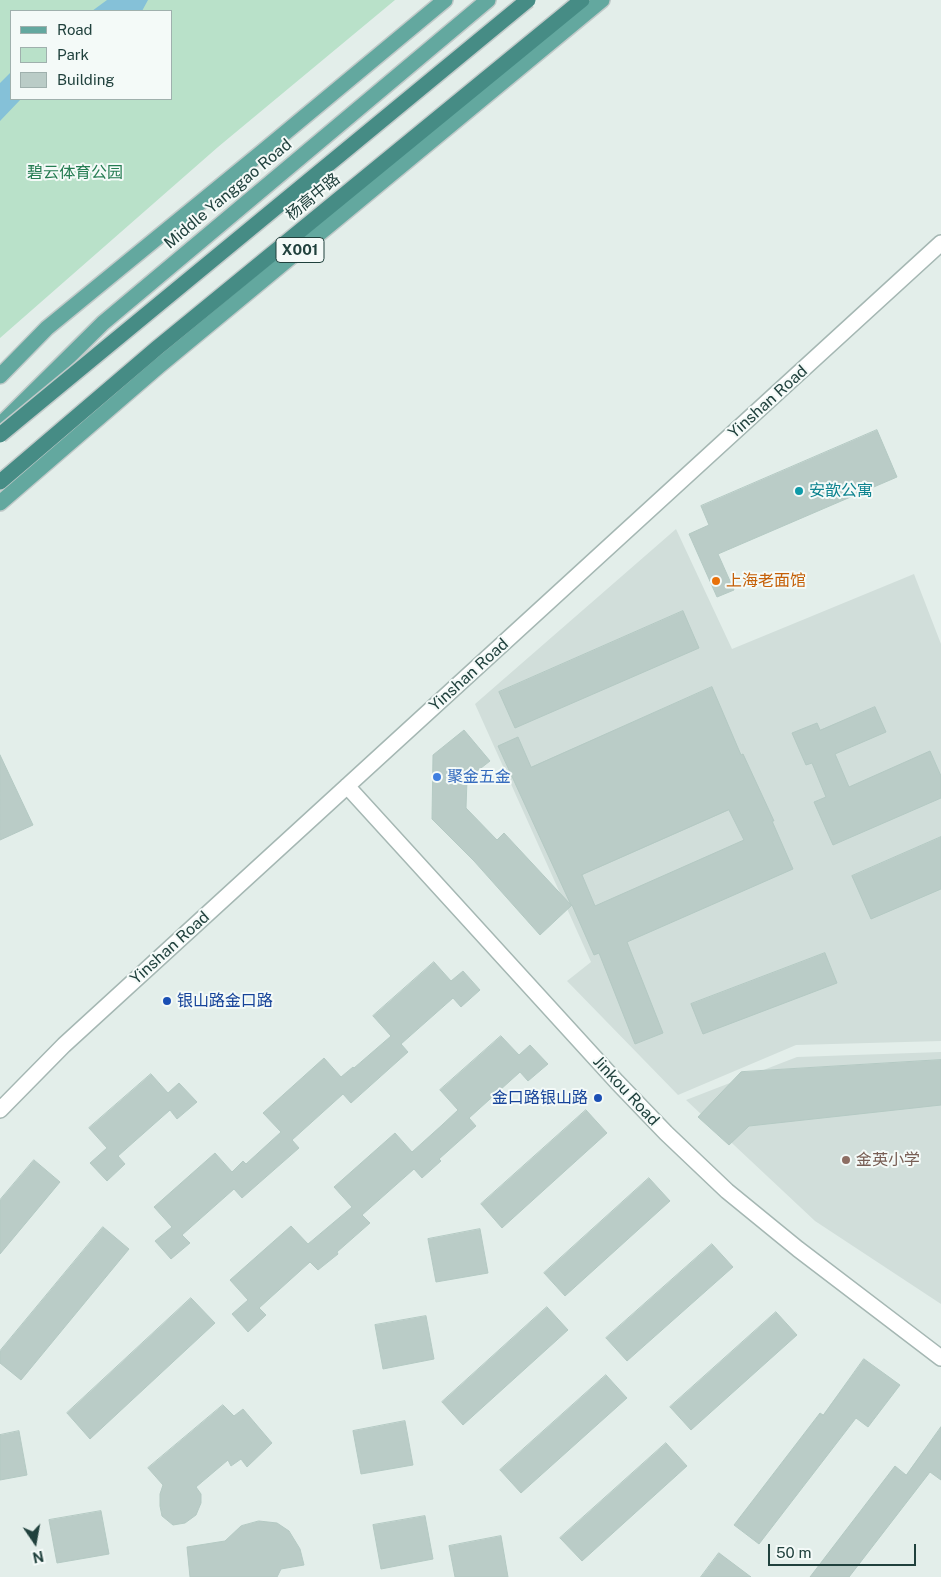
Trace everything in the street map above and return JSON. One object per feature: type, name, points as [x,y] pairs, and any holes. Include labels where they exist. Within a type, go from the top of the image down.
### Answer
[{"type":"highway","name":"杨高中路","points":[[0,435],[528,0]]},
{"type":"highway","name":"杨高中路","points":[[0,482],[157,348],[582,0]]},
{"type":"main road","name":"Middle Yanggao Road","points":[[0,376],[47,328],[445,0]]},
{"type":"main road","name":"Middle Yanggao Road","points":[[0,425],[103,323],[488,0]]},
{"type":"main road","name":"X001","points":[[0,504],[159,366],[602,0]]},
{"type":"street","name":"Yinshan Road","points":[[0,1110],[64,1045],[941,243]]},
{"type":"street","name":"Jinkou Road","points":[[347,786],[666,1133],[734,1196],[798,1249],[941,1358]]},
{"type":"shaded area","points":[[676,529],[732,649],[914,574],[941,644],[941,1041],[796,1045],[678,1095],[567,981],[591,962],[475,704]]},
{"type":"shaded area","name":"金英小学","points":[[941,1052],[941,1304],[815,1221],[686,1100],[797,1057]]},
{"type":"green space","name":"碧云体育公园","points":[[0,0],[395,0],[218,147],[0,338]]},
{"type":"water","points":[[107,0],[148,0],[143,10],[93,10]]},
{"type":"water","points":[[10,73],[10,100],[20,100],[0,121],[0,83]]},
{"type":"building","name":"安歆公寓","points":[[877,430],[897,477],[718,554],[734,590],[717,597],[689,534],[709,525],[701,506]]},
{"type":"building","points":[[683,611],[699,648],[515,728],[499,692]]},
{"type":"building","points":[[712,687],[741,755],[743,754],[774,821],[772,821],[793,869],[627,942],[663,1033],[635,1044],[599,953],[594,955],[572,905],[540,935],[474,861],[432,819],[433,755],[464,730],[490,761],[467,779],[466,808],[497,840],[504,833],[571,905],[498,746],[518,737],[531,767]],"holes":[[[729,810],[744,840],[595,906],[582,875]]]},
{"type":"building","points":[[875,707],[886,732],[835,754],[849,787],[930,751],[941,776],[941,798],[833,845],[814,802],[826,797],[812,763],[806,765],[792,733],[817,723],[820,730]]},
{"type":"building","points":[[0,755],[33,825],[0,840]]},
{"type":"building","points":[[941,837],[941,889],[871,919],[852,876]]},
{"type":"building","points":[[825,953],[837,983],[703,1034],[691,1004]]},
{"type":"building","points":[[434,962],[451,981],[463,971],[480,990],[461,1007],[453,998],[401,1044],[408,1052],[351,1103],[343,1094],[292,1140],[299,1148],[242,1198],[234,1189],[182,1235],[190,1243],[171,1259],[155,1241],[172,1227],[154,1207],[215,1153],[232,1172],[243,1161],[246,1164],[281,1132],[263,1113],[324,1058],[341,1077],[391,1036],[373,1016]]},
{"type":"building","points":[[501,1036],[519,1055],[530,1045],[548,1064],[528,1081],[520,1072],[469,1118],[476,1126],[439,1159],[441,1161],[422,1178],[414,1169],[362,1215],[370,1223],[337,1252],[338,1254],[318,1270],[310,1262],[259,1308],[266,1315],[248,1332],[232,1314],[248,1300],[230,1280],[291,1226],[308,1244],[352,1207],[334,1187],[395,1133],[412,1152],[442,1125],[458,1110],[440,1090]]},
{"type":"building","points":[[941,1060],[941,1105],[749,1126],[729,1145],[698,1117],[741,1072]]},
{"type":"building","points":[[151,1074],[168,1093],[179,1083],[197,1102],[177,1119],[170,1110],[118,1156],[125,1164],[107,1181],[90,1163],[107,1148],[89,1128]]},
{"type":"building","points":[[586,1110],[607,1133],[502,1228],[481,1204]]},
{"type":"building","points":[[34,1160],[60,1182],[0,1254],[0,1200]]},
{"type":"building","points":[[649,1178],[670,1201],[565,1296],[544,1273]]},
{"type":"building","points":[[103,1227],[129,1249],[21,1380],[0,1363],[0,1351]]},
{"type":"building","points":[[480,1229],[488,1273],[436,1282],[428,1239]]},
{"type":"building","points":[[712,1244],[733,1267],[627,1361],[606,1338]]},
{"type":"building","points":[[191,1298],[215,1323],[90,1439],[67,1413]]},
{"type":"building","points":[[547,1307],[568,1330],[463,1425],[442,1402]]},
{"type":"building","points":[[776,1312],[797,1335],[691,1430],[670,1407]]},
{"type":"building","points":[[426,1316],[434,1359],[383,1369],[375,1325]]},
{"type":"building","points":[[864,1359],[900,1385],[868,1427],[856,1418],[759,1544],[734,1525],[820,1413],[823,1415]]},
{"type":"building","points":[[606,1375],[627,1398],[521,1493],[500,1470]]},
{"type":"building","points":[[223,1405],[234,1416],[243,1409],[272,1443],[247,1467],[241,1459],[231,1466],[228,1460],[196,1487],[201,1494],[201,1503],[196,1515],[185,1523],[173,1525],[162,1516],[160,1494],[163,1485],[148,1468]]},
{"type":"building","points":[[405,1421],[413,1465],[361,1474],[353,1431]]},
{"type":"building","points":[[941,1427],[941,1480],[930,1472],[849,1577],[810,1577],[895,1466],[906,1475]]},
{"type":"building","points":[[19,1431],[27,1475],[0,1480],[0,1435]]},
{"type":"building","points":[[666,1443],[687,1466],[582,1561],[560,1538]]},
{"type":"building","points":[[101,1511],[109,1554],[57,1563],[49,1520]]},
{"type":"building","points":[[425,1516],[433,1559],[381,1569],[373,1525]]},
{"type":"building","points":[[259,1521],[277,1523],[289,1531],[300,1549],[304,1565],[281,1569],[277,1577],[190,1577],[187,1547],[225,1541],[241,1526]]},
{"type":"building","points":[[501,1536],[508,1577],[455,1577],[449,1546]]},
{"type":"building","points":[[719,1553],[751,1577],[701,1577]]},
{"type":"place","name":"安歆公寓","points":[[799,491]]},
{"type":"place","name":"上海老面馆","points":[[716,581]]},
{"type":"place","name":"聚金五金","points":[[437,777]]},
{"type":"place","name":"银山路金口路","points":[[167,1001]]},
{"type":"place","name":"金口路银山路","points":[[598,1098]]},
{"type":"place","name":"金英小学","points":[[846,1160]]}]
